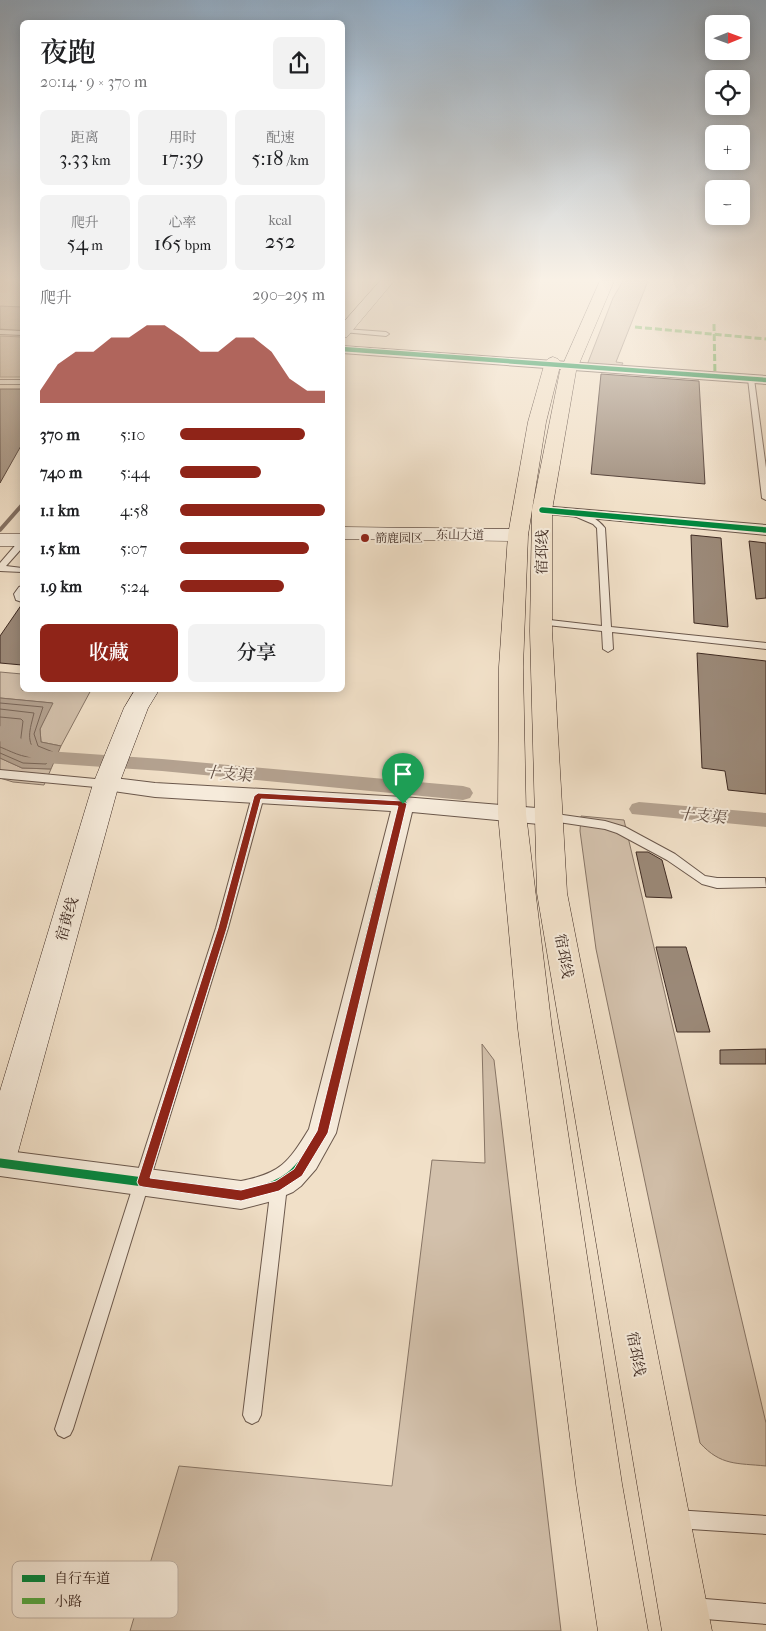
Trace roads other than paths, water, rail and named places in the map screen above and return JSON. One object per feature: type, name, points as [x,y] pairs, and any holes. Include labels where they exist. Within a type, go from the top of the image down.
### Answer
[{"type":"main road","name":"宿邳线","points":[[564,357],[537,422],[518,540],[511,667],[512,814],[534,1028],[599,1484],[623,1631]]},
{"type":"main road","name":"宿邳线","points":[[565,357],[561,365],[542,510],[541,622],[552,894],[684,1619]]},
{"type":"main road","name":"东山大道","points":[[345,534],[518,540]]},
{"type":"main road","name":"东山大道","points":[[345,543],[518,540]]},
{"type":"main road","name":"宿黄线","points":[[2,1139],[107,780],[141,699]]},
{"type":"street","points":[[453,357],[766,380]]},
{"type":"street","points":[[542,510],[766,530]]},
{"type":"street","points":[[107,780],[155,790],[403,804],[549,817]]},
{"type":"street","points":[[0,1163],[241,1195],[279,1186],[298,1172],[322,1133],[403,804]]},
{"type":"lane","points":[[751,378],[766,498]]},
{"type":"lane","points":[[0,382],[20,382]]},
{"type":"lane","points":[[575,513],[596,522],[601,528],[608,649]]},
{"type":"lane","points":[[12,536],[0,568],[20,570]]},
{"type":"lane","points":[[541,622],[766,646]]},
{"type":"lane","points":[[0,774],[107,780]]},
{"type":"lane","points":[[64,1430],[222,928],[258,796]]},
{"type":"lane","points":[[549,817],[605,825],[621,830],[671,857],[702,880],[717,883],[765,884]]},
{"type":"lane","points":[[252,1415],[279,1186]]},
{"type":"lane","points":[[666,1518],[766,1525]]},
{"type":"lane","points":[[684,1619],[766,1614]]},
{"type":"water","points":[[0,698],[53,703],[40,729],[41,742],[61,746],[51,769],[22,768],[0,758]]},
{"type":"waterway","points":[[0,530],[20,507]]},
{"type":"waterway","name":"十支渠","points":[[0,732],[20,747],[45,757],[162,765],[463,793]]},
{"type":"waterway","name":"十支渠","points":[[639,809],[766,820]]},
{"type":"place","name":"箭鹿园区","points":[[365,538]]}]
